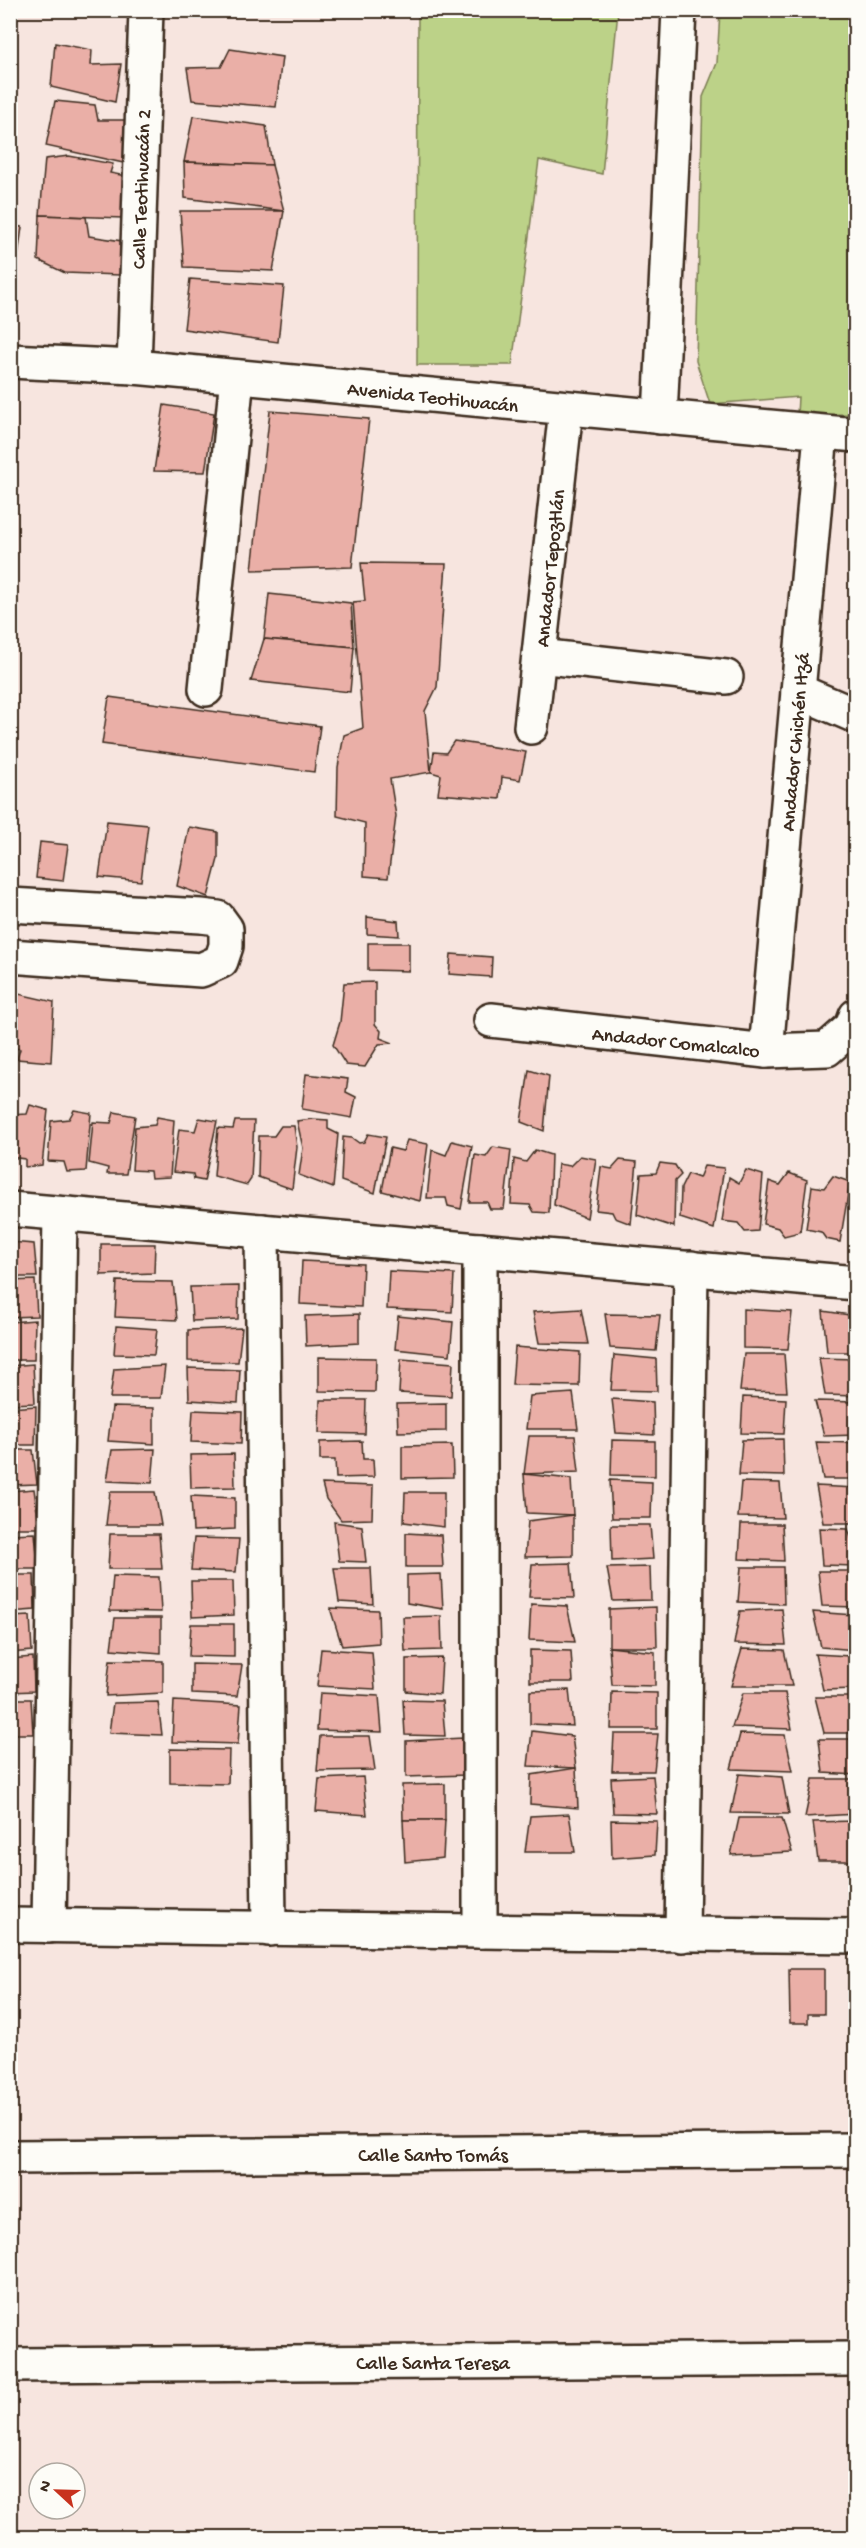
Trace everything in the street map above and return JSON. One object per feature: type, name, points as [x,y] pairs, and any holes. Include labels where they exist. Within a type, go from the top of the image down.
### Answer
[{"type":"street","name":"Calle Teotihuacán 2","points":[[134,367],[146,10]]},
{"type":"street","points":[[660,417],[679,10]]},
{"type":"street","name":"Avenida Teotihuacán","points":[[10,361],[134,367],[855,435]]},
{"type":"street","points":[[206,689],[237,377]]},
{"type":"street","name":"Andador Tepoztlán","points":[[531,727],[566,409]]},
{"type":"street","name":"Andador Chichén Itzá","points":[[766,1051],[821,433]]},
{"type":"street","points":[[539,656],[726,677]]},
{"type":"street","points":[[798,691],[855,716]]},
{"type":"street","points":[[10,904],[218,918],[226,928],[226,946],[221,961],[201,970],[10,956]]},
{"type":"street","name":"Andador Comalcalco","points":[[491,1020],[766,1051],[827,1049],[854,1022]]},
{"type":"street","points":[[10,1209],[855,1283]]},
{"type":"street","points":[[49,1926],[60,1214]]},
{"type":"street","points":[[262,1231],[269,1929]]},
{"type":"street","points":[[480,1250],[480,1931]]},
{"type":"street","points":[[682,1935],[691,1268]]},
{"type":"street","points":[[10,1925],[855,1936]]},
{"type":"street","name":"Calle Santo Tomás","points":[[10,2157],[855,2150]]},
{"type":"street","name":"Calle Santa Teresa","points":[[10,2365],[855,2359]]},
{"type":"green space","points":[[418,11],[618,11],[602,174],[539,160],[512,365],[417,365]]},
{"type":"green space","points":[[720,11],[855,11],[855,414],[797,415],[798,397],[710,404],[696,361],[703,97],[717,63]]},
{"type":"building","points":[[55,43],[92,50],[91,65],[121,64],[115,102],[51,87]]},
{"type":"building","points":[[230,49],[282,57],[276,107],[192,100],[187,68],[221,67]]},
{"type":"building","points":[[55,101],[95,105],[98,120],[130,120],[128,164],[46,146]]},
{"type":"building","points":[[193,116],[266,126],[272,165],[184,162]]},
{"type":"building","points":[[69,156],[113,164],[110,173],[131,177],[123,218],[40,215],[45,159]]},
{"type":"building","points":[[184,162],[272,165],[284,211],[185,198]]},
{"type":"building","points":[[180,211],[284,211],[273,271],[184,267]]},
{"type":"building","points":[[40,215],[86,217],[89,236],[122,241],[120,275],[65,273],[38,260]]},
{"type":"building","points":[[10,226],[22,227],[17,264],[10,267]]},
{"type":"building","points":[[190,279],[284,286],[278,342],[184,329]]},
{"type":"building","points":[[164,405],[214,413],[205,472],[154,471]]},
{"type":"building","points":[[270,411],[369,419],[352,567],[252,570]]},
{"type":"building","points":[[361,563],[446,564],[437,687],[425,711],[431,772],[390,779],[396,816],[388,878],[364,876],[365,823],[337,816],[338,767],[344,735],[363,728],[353,602],[365,601]]},
{"type":"building","points":[[269,594],[351,603],[354,647],[264,639]]},
{"type":"building","points":[[264,639],[354,647],[350,692],[251,681]]},
{"type":"building","points":[[109,697],[320,726],[314,772],[102,744]]},
{"type":"building","points":[[454,741],[526,752],[520,780],[502,777],[500,799],[438,794],[441,775],[431,772],[434,752],[446,753]]},
{"type":"building","points":[[107,821],[148,825],[141,881],[99,877]]},
{"type":"building","points":[[189,827],[218,832],[218,859],[208,897],[177,886]]},
{"type":"building","points":[[40,842],[68,845],[63,881],[36,878]]},
{"type":"building","points":[[367,917],[398,921],[399,936],[367,934]]},
{"type":"building","points":[[368,943],[409,943],[409,971],[368,970]]},
{"type":"building","points":[[451,954],[492,957],[491,977],[449,974]]},
{"type":"building","points":[[375,982],[375,1024],[381,1031],[380,1038],[393,1043],[379,1044],[365,1067],[346,1065],[333,1045],[340,1022],[344,983]]},
{"type":"building","points":[[10,992],[54,1002],[51,1062],[17,1059],[20,1049],[10,1047]]},
{"type":"building","points":[[529,1070],[549,1076],[544,1131],[521,1122]]},
{"type":"building","points":[[306,1074],[348,1079],[346,1092],[356,1097],[352,1118],[302,1109]]},
{"type":"building","points":[[30,1105],[48,1110],[42,1165],[25,1167],[25,1159],[10,1157],[10,1115],[27,1114]]},
{"type":"building","points":[[74,1110],[91,1113],[86,1171],[67,1172],[64,1162],[48,1161],[51,1121],[69,1119]]},
{"type":"building","points":[[114,1112],[135,1116],[126,1174],[107,1174],[108,1168],[89,1163],[93,1122],[111,1123]]},
{"type":"building","points":[[157,1117],[174,1120],[170,1177],[151,1178],[150,1171],[132,1170],[135,1127],[155,1125]]},
{"type":"building","points":[[199,1118],[217,1121],[204,1181],[194,1179],[193,1174],[173,1172],[179,1129],[195,1131]]},
{"type":"building","points":[[328,1120],[328,1129],[338,1134],[333,1188],[299,1175],[303,1148],[297,1121]]},
{"type":"building","points":[[235,1121],[254,1121],[251,1179],[247,1185],[214,1176],[218,1128],[233,1129]]},
{"type":"building","points":[[281,1126],[294,1126],[297,1147],[292,1189],[258,1177],[259,1136],[274,1136]]},
{"type":"building","points":[[368,1134],[386,1137],[375,1193],[341,1181],[343,1137],[352,1138],[359,1143],[364,1142]]},
{"type":"building","points":[[407,1140],[428,1144],[420,1201],[382,1191],[390,1148],[403,1151]]},
{"type":"building","points":[[452,1141],[472,1146],[461,1209],[448,1206],[446,1198],[427,1198],[432,1150],[446,1155]]},
{"type":"building","points":[[493,1147],[511,1150],[504,1209],[490,1209],[487,1202],[469,1202],[475,1155],[486,1157]]},
{"type":"building","points":[[535,1150],[551,1155],[549,1213],[534,1212],[530,1205],[511,1204],[514,1159],[526,1162]]},
{"type":"building","points":[[580,1156],[596,1159],[587,1218],[554,1205],[558,1164],[570,1166]]},
{"type":"building","points":[[620,1160],[637,1162],[631,1224],[615,1218],[612,1212],[596,1210],[601,1167],[612,1169]]},
{"type":"building","points":[[660,1163],[675,1165],[681,1175],[675,1181],[674,1227],[637,1215],[641,1174],[656,1173]]},
{"type":"building","points":[[704,1166],[724,1168],[714,1229],[680,1218],[681,1188],[688,1174],[699,1178]]},
{"type":"building","points":[[746,1170],[763,1175],[758,1231],[745,1232],[738,1223],[722,1221],[729,1177],[739,1183]]},
{"type":"building","points":[[789,1173],[807,1180],[800,1232],[784,1236],[778,1228],[763,1224],[769,1181],[780,1185]]},
{"type":"building","points":[[833,1176],[850,1182],[840,1242],[826,1239],[821,1232],[806,1229],[812,1186],[824,1188]]},
{"type":"building","points":[[853,1187],[856,1187],[856,1234],[849,1232]]},
{"type":"building","points":[[10,1242],[34,1244],[37,1277],[10,1277]]},
{"type":"building","points":[[101,1244],[155,1244],[154,1273],[101,1275]]},
{"type":"building","points":[[302,1261],[363,1264],[361,1307],[300,1304]]},
{"type":"building","points":[[389,1271],[454,1274],[452,1312],[387,1309]]},
{"type":"building","points":[[35,1280],[37,1316],[10,1317],[10,1281]]},
{"type":"building","points":[[117,1281],[173,1282],[177,1320],[115,1317]]},
{"type":"building","points":[[239,1286],[238,1319],[192,1321],[190,1287]]},
{"type":"building","points":[[581,1309],[588,1344],[539,1343],[533,1312]]},
{"type":"building","points":[[743,1309],[792,1312],[788,1349],[743,1348]]},
{"type":"building","points":[[823,1311],[856,1316],[856,1352],[827,1352]]},
{"type":"building","points":[[359,1314],[359,1343],[306,1346],[305,1316]]},
{"type":"building","points":[[605,1314],[660,1315],[656,1351],[610,1348]]},
{"type":"building","points":[[398,1316],[453,1322],[450,1355],[395,1349]]},
{"type":"building","points":[[35,1320],[34,1360],[10,1360],[10,1322]]},
{"type":"building","points":[[116,1326],[157,1329],[154,1355],[114,1354]]},
{"type":"building","points":[[242,1328],[238,1362],[188,1361],[188,1330]]},
{"type":"building","points":[[515,1347],[580,1352],[579,1386],[512,1385]]},
{"type":"building","points":[[744,1354],[784,1354],[787,1392],[740,1391]]},
{"type":"building","points":[[614,1355],[656,1359],[657,1391],[611,1390]]},
{"type":"building","points":[[319,1357],[376,1358],[375,1392],[319,1391]]},
{"type":"building","points":[[819,1358],[856,1359],[856,1396],[825,1395]]},
{"type":"building","points":[[401,1359],[453,1363],[451,1396],[399,1393]]},
{"type":"building","points":[[33,1364],[35,1403],[10,1404],[10,1366]]},
{"type":"building","points":[[165,1366],[161,1398],[110,1398],[114,1369]]},
{"type":"building","points":[[188,1368],[240,1370],[238,1403],[189,1400]]},
{"type":"building","points":[[573,1393],[578,1429],[526,1429],[530,1396]]},
{"type":"building","points":[[743,1397],[786,1399],[784,1434],[741,1433]]},
{"type":"building","points":[[612,1399],[653,1402],[654,1435],[616,1433]]},
{"type":"building","points":[[320,1400],[366,1400],[365,1434],[319,1433]]},
{"type":"building","points":[[815,1401],[856,1402],[856,1435],[824,1436]]},
{"type":"building","points":[[446,1403],[446,1431],[398,1432],[397,1404]]},
{"type":"building","points":[[36,1406],[35,1445],[10,1445],[10,1408]]},
{"type":"building","points":[[112,1407],[154,1408],[154,1444],[108,1441]]},
{"type":"building","points":[[193,1410],[242,1412],[241,1444],[191,1442]]},
{"type":"building","points":[[529,1436],[575,1436],[579,1472],[524,1474]]},
{"type":"building","points":[[783,1439],[784,1476],[739,1475],[742,1440]]},
{"type":"building","points":[[612,1440],[655,1441],[655,1476],[611,1475]]},
{"type":"building","points":[[362,1441],[363,1459],[373,1459],[374,1477],[336,1478],[335,1460],[320,1460],[320,1442]]},
{"type":"building","points":[[816,1442],[856,1443],[856,1479],[823,1479]]},
{"type":"building","points":[[452,1445],[453,1477],[402,1478],[402,1446]]},
{"type":"building","points":[[155,1449],[152,1483],[107,1481],[112,1450]]},
{"type":"building","points":[[10,1450],[33,1450],[37,1484],[10,1485]]},
{"type":"building","points":[[234,1454],[235,1487],[191,1488],[190,1455]]},
{"type":"building","points":[[524,1474],[571,1479],[573,1515],[527,1513]]},
{"type":"building","points":[[610,1480],[652,1482],[651,1518],[612,1518]]},
{"type":"building","points":[[741,1482],[780,1483],[783,1518],[738,1517]]},
{"type":"building","points":[[322,1484],[373,1486],[372,1519],[341,1520],[326,1499]]},
{"type":"building","points":[[816,1486],[856,1488],[856,1523],[823,1523]]},
{"type":"building","points":[[34,1489],[39,1528],[10,1528],[10,1491]]},
{"type":"building","points":[[110,1492],[155,1492],[161,1525],[106,1525]]},
{"type":"building","points":[[405,1492],[444,1492],[444,1527],[404,1522]]},
{"type":"building","points":[[191,1496],[235,1498],[235,1529],[193,1531]]},
{"type":"building","points":[[573,1515],[573,1556],[525,1557],[528,1521]]},
{"type":"building","points":[[334,1522],[362,1526],[366,1562],[339,1561]]},
{"type":"building","points":[[741,1524],[782,1524],[784,1561],[739,1559]]},
{"type":"building","points":[[611,1525],[650,1525],[653,1559],[612,1561]]},
{"type":"building","points":[[819,1528],[848,1529],[856,1552],[856,1566],[822,1565]]},
{"type":"building","points":[[35,1533],[38,1569],[10,1569],[10,1534]]},
{"type":"building","points":[[406,1533],[441,1535],[443,1567],[406,1567]]},
{"type":"building","points":[[110,1534],[159,1534],[162,1569],[108,1569]]},
{"type":"building","points":[[194,1538],[239,1539],[236,1572],[191,1570]]},
{"type":"building","points":[[571,1563],[574,1598],[529,1597],[532,1564]]},
{"type":"building","points":[[650,1567],[651,1600],[613,1601],[607,1568]]},
{"type":"building","points":[[741,1567],[783,1567],[784,1604],[738,1602]]},
{"type":"building","points":[[334,1568],[371,1568],[373,1604],[339,1602]]},
{"type":"building","points":[[818,1571],[853,1571],[856,1607],[822,1606]]},
{"type":"building","points":[[441,1574],[443,1609],[407,1603],[407,1575]]},
{"type":"building","points":[[10,1575],[34,1575],[35,1610],[10,1612]]},
{"type":"building","points":[[113,1576],[159,1577],[161,1612],[110,1611]]},
{"type":"building","points":[[191,1581],[233,1581],[234,1615],[192,1617]]},
{"type":"building","points":[[531,1604],[567,1606],[575,1642],[529,1640]]},
{"type":"building","points":[[656,1607],[657,1647],[609,1647],[609,1609]]},
{"type":"building","points":[[330,1608],[378,1610],[379,1643],[342,1646]]},
{"type":"building","points":[[782,1609],[786,1645],[734,1644],[740,1611]]},
{"type":"building","points":[[813,1612],[854,1615],[856,1650],[821,1647]]},
{"type":"building","points":[[30,1616],[32,1651],[10,1653],[10,1617]]},
{"type":"building","points":[[441,1616],[442,1650],[405,1651],[403,1617]]},
{"type":"building","points":[[115,1618],[161,1618],[161,1653],[111,1649]]},
{"type":"building","points":[[191,1624],[234,1624],[234,1657],[189,1656]]},
{"type":"building","points":[[609,1647],[655,1652],[655,1686],[612,1685]]},
{"type":"building","points":[[321,1649],[372,1652],[375,1689],[317,1686]]},
{"type":"building","points":[[742,1649],[784,1650],[792,1686],[731,1686]]},
{"type":"building","points":[[530,1650],[571,1651],[573,1682],[530,1682]]},
{"type":"building","points":[[815,1654],[850,1656],[856,1689],[823,1690]]},
{"type":"building","points":[[33,1657],[34,1691],[10,1692],[10,1659]]},
{"type":"building","points":[[442,1658],[440,1694],[406,1691],[406,1659]]},
{"type":"building","points":[[110,1660],[163,1661],[163,1693],[106,1696]]},
{"type":"building","points":[[192,1664],[242,1665],[237,1696],[192,1694]]},
{"type":"building","points":[[569,1690],[573,1726],[530,1724],[530,1691]]},
{"type":"building","points":[[612,1692],[657,1693],[657,1729],[611,1729]]},
{"type":"building","points":[[320,1693],[379,1696],[382,1732],[317,1730]]},
{"type":"building","points":[[743,1693],[785,1693],[792,1729],[732,1727]]},
{"type":"building","points":[[815,1697],[856,1697],[856,1733],[824,1733]]},
{"type":"building","points":[[10,1699],[31,1699],[33,1734],[10,1734]]},
{"type":"building","points":[[403,1700],[442,1701],[445,1736],[405,1735]]},
{"type":"building","points":[[174,1701],[241,1705],[238,1744],[172,1742]]},
{"type":"building","points":[[158,1702],[162,1735],[109,1733],[113,1703]]},
{"type":"building","points":[[532,1731],[572,1736],[576,1768],[528,1766]]},
{"type":"building","points":[[614,1734],[658,1734],[654,1771],[612,1771]]},
{"type":"building","points":[[740,1734],[785,1735],[793,1771],[731,1769]]},
{"type":"building","points":[[320,1736],[370,1736],[375,1770],[317,1771]]},
{"type":"building","points":[[463,1738],[466,1775],[406,1777],[406,1741]]},
{"type":"building","points":[[819,1739],[856,1739],[856,1775],[823,1773]]},
{"type":"building","points":[[170,1749],[229,1750],[228,1784],[170,1783]]},
{"type":"building","points":[[576,1768],[578,1808],[530,1804],[531,1775]]},
{"type":"building","points":[[739,1774],[782,1777],[789,1814],[731,1813]]},
{"type":"building","points":[[653,1776],[657,1814],[613,1813],[611,1778]]},
{"type":"building","points":[[363,1777],[367,1815],[316,1811],[319,1779]]},
{"type":"building","points":[[813,1779],[856,1779],[856,1814],[805,1817]]},
{"type":"building","points":[[445,1784],[445,1820],[403,1820],[402,1785]]},
{"type":"building","points":[[569,1814],[575,1852],[525,1852],[530,1816]]},
{"type":"building","points":[[739,1818],[782,1818],[792,1852],[731,1855]]},
{"type":"building","points":[[403,1820],[445,1820],[443,1858],[405,1862]]},
{"type":"building","points":[[611,1820],[657,1821],[655,1855],[612,1858]]},
{"type":"building","points":[[856,1821],[856,1861],[818,1861],[813,1822]]},
{"type":"building","points":[[789,1969],[824,1969],[824,2014],[808,2014],[808,2023],[790,2023]]}]
